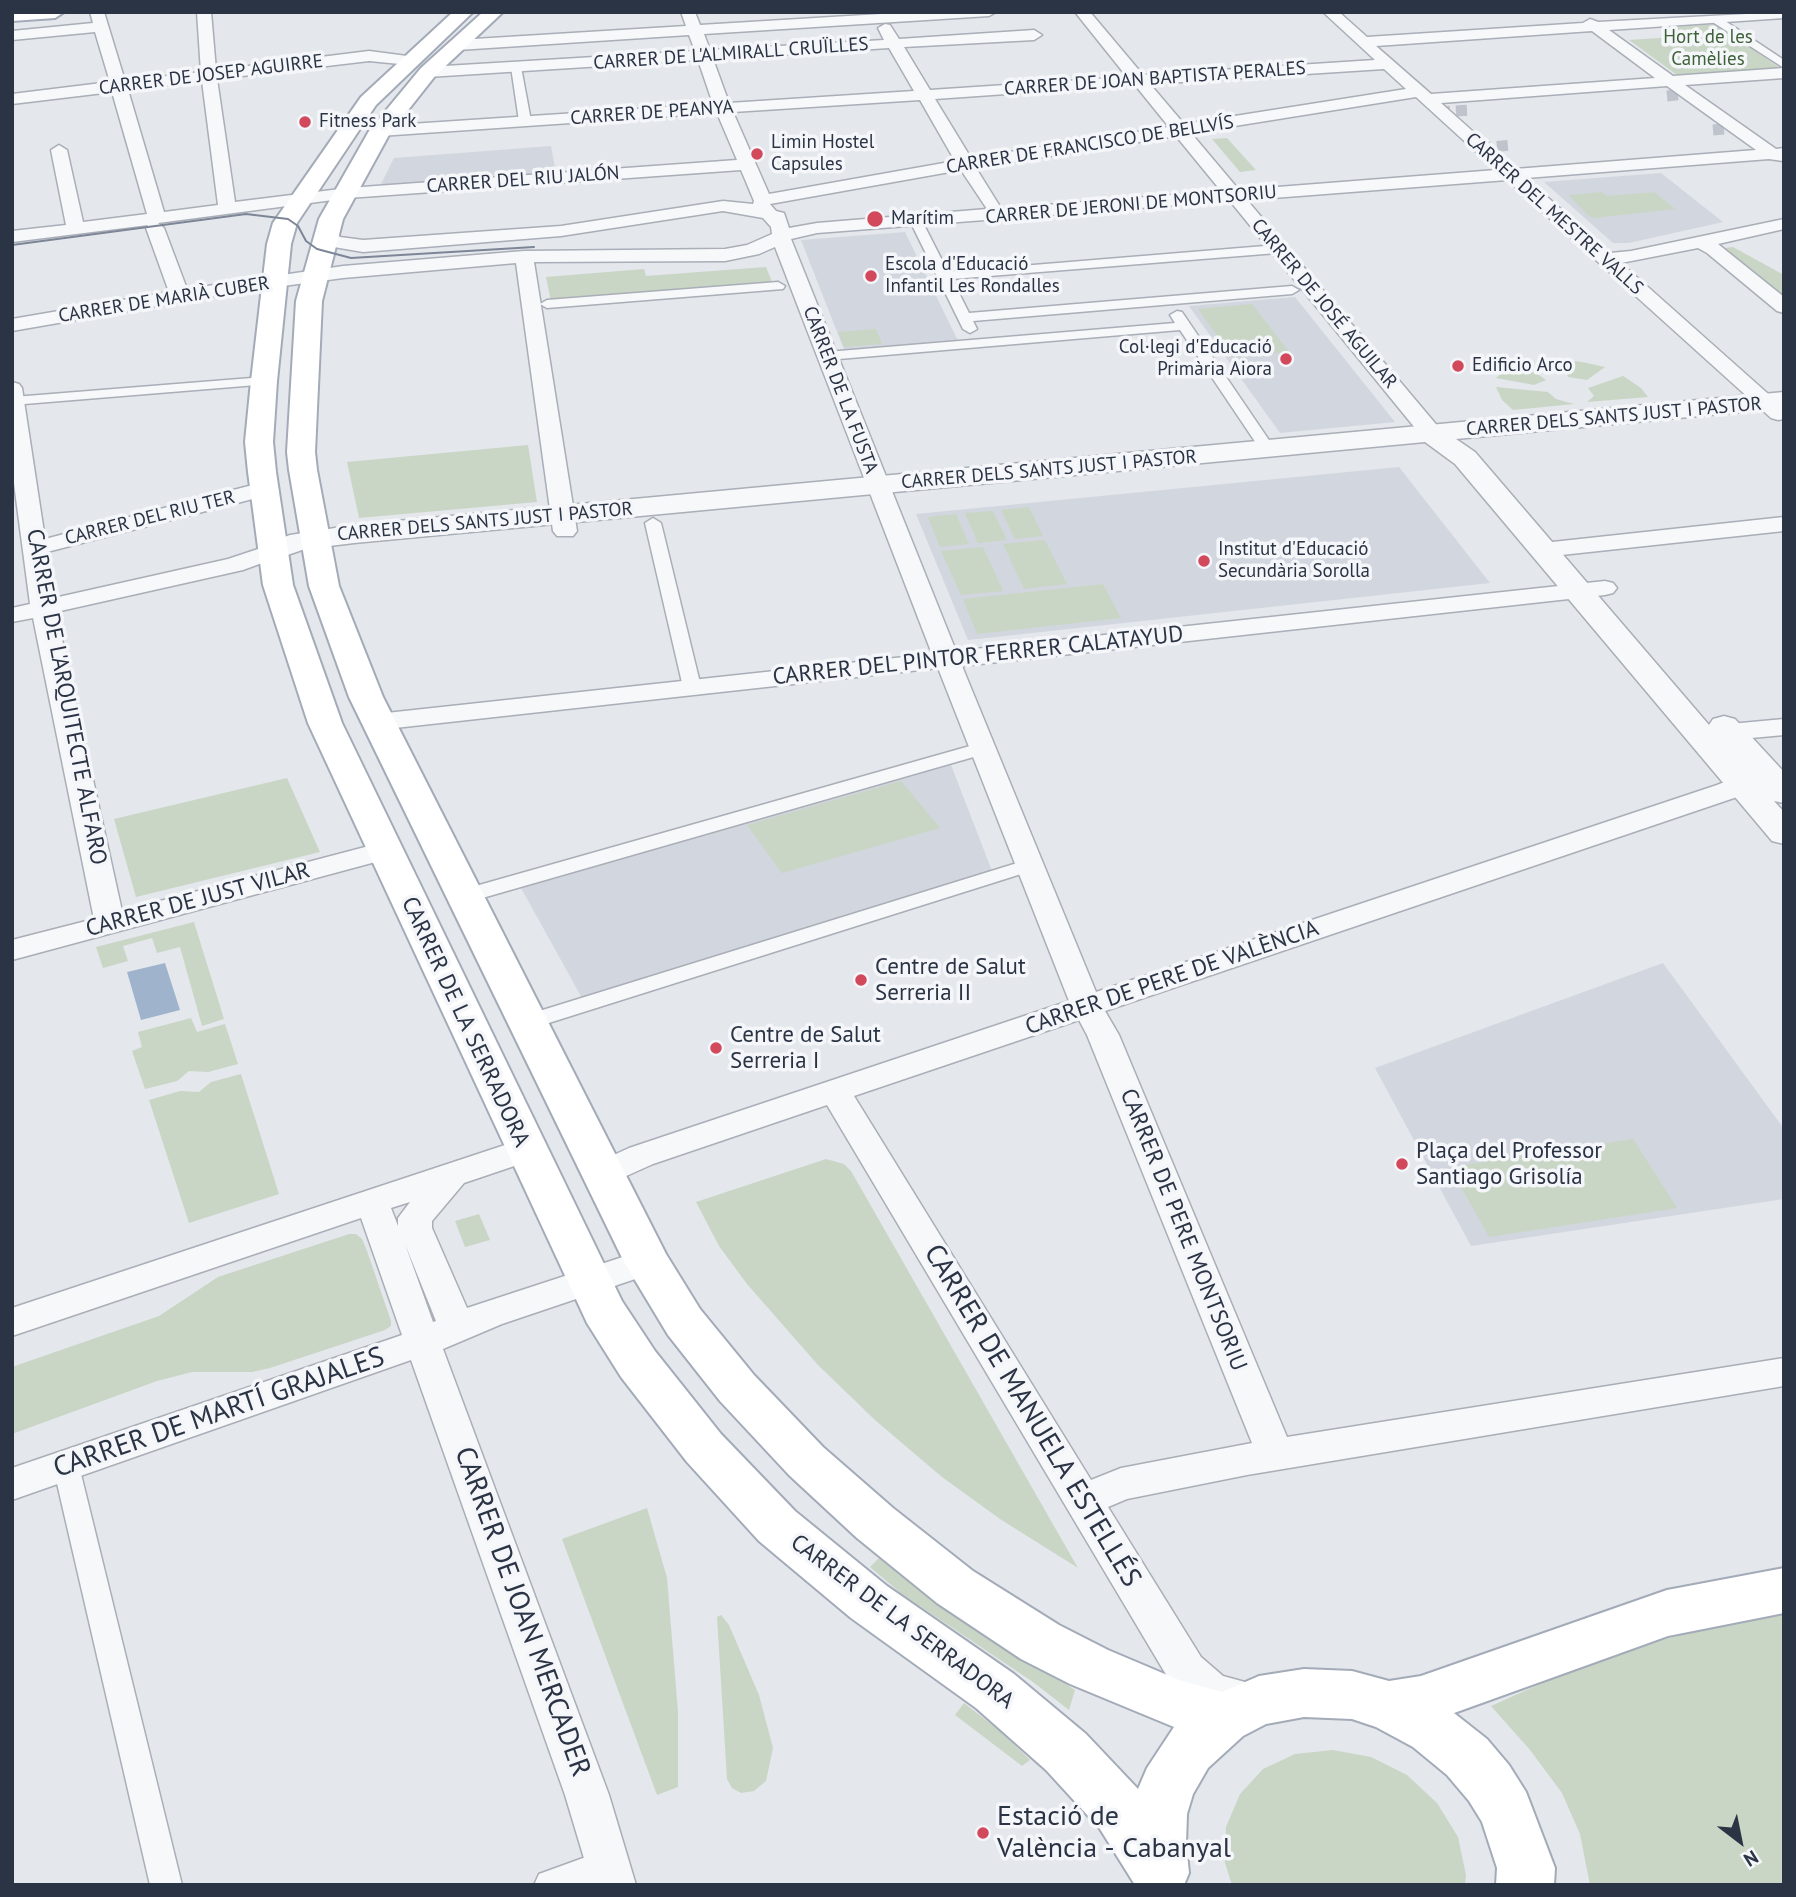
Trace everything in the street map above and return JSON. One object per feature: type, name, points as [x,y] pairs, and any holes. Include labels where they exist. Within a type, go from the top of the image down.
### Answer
[{"type":"main road","points":[[12,15],[55,12]]},
{"type":"main road","name":"CARRER DE LA SERRADORA","points":[[464,12],[419,66],[348,192],[336,208],[326,233],[309,302],[301,452],[326,593],[377,722],[647,1262],[684,1322],[737,1388],[798,1452],[875,1523],[955,1587],[1040,1642],[1089,1667],[1172,1702],[1241,1709]]},
{"type":"main road","name":"CARRER DE LA SERRADORA","points":[[494,12],[458,45],[419,66],[368,101],[285,223],[275,282],[259,442],[278,585],[325,723],[603,1310],[638,1364],[667,1403],[778,1526],[834,1574],[948,1660],[995,1691],[1066,1752],[1120,1810],[1162,1879]]},
{"type":"main road","points":[[1389,1706],[1422,1700],[1479,1681],[1667,1613],[1784,1590]]},
{"type":"main road","points":[[1162,1879],[1157,1844],[1159,1814],[1167,1786],[1188,1750],[1241,1709],[1304,1693],[1352,1695],[1389,1706],[1432,1729],[1467,1757],[1489,1783],[1506,1811],[1526,1868],[1525,1885]]},
{"type":"street","points":[[204,12],[209,75],[227,206]]},
{"type":"street","name":"CARRER DE LA FUSTA","points":[[688,12],[746,165],[767,208],[780,226],[781,237],[827,356],[1087,1007]]},
{"type":"street","points":[[458,45],[695,31],[879,15],[989,12]]},
{"type":"street","name":"CARRER DE JOSÉ AGUILAR","points":[[1082,12],[1277,249],[1458,439]]},
{"type":"street","name":"CARRER DEL MESTRE VALLS","points":[[1329,12],[1503,170],[1778,408]]},
{"type":"street","points":[[1576,12],[1670,81],[1777,151]]},
{"type":"street","points":[[1363,43],[1784,14]]},
{"type":"street","points":[[879,15],[990,205]]},
{"type":"street","points":[[1715,19],[1784,65]]},
{"type":"street","points":[[12,36],[99,20],[156,223],[180,296]]},
{"type":"street","name":"CARRER DE L'ALMIRALL CRUÏLLES","points":[[419,66],[516,67],[1034,34]]},
{"type":"street","name":"CARRER DE JOSEP AGUIRRE","points":[[12,99],[369,56],[419,66]]},
{"type":"street","name":"CARRER DE JOAN BAPTISTA PERALES","points":[[924,95],[1386,64]]},
{"type":"street","points":[[516,67],[525,121]]},
{"type":"street","name":"CARRER DE FRANCISCO DE BELLVÍS","points":[[767,208],[780,196],[1180,130],[1422,95],[1784,74]]},
{"type":"street","name":"CARRER DE PEANYA","points":[[380,131],[924,95]]},
{"type":"street","points":[[59,150],[76,229]]},
{"type":"street","name":"CARRER DE JERONI DE MONTSORIU","points":[[315,275],[524,257],[725,255],[752,250],[781,237],[817,228],[1503,170],[1777,151]]},
{"type":"street","name":"CARRER DEL RIU JALÓN","points":[[12,237],[156,223],[227,206],[301,200],[348,192],[746,165]]},
{"type":"street","name":"CARRER DE JERONI DE MONTSORIU","points":[[326,233],[334,242],[363,246],[561,231],[723,206],[767,208],[813,219],[990,205],[1231,192]]},
{"type":"street","points":[[916,221],[978,344]]},
{"type":"street","points":[[1604,259],[1631,257],[1784,224]]},
{"type":"street","points":[[1700,242],[1714,249],[1784,307]]},
{"type":"street","points":[[944,276],[1277,249]]},
{"type":"street","points":[[524,257],[564,523]]},
{"type":"street","name":"CARRER DE MARIÀ CUBER","points":[[12,325],[315,275]]},
{"type":"street","points":[[547,304],[778,286]]},
{"type":"street","points":[[965,317],[1293,290]]},
{"type":"street","points":[[1167,301],[1267,449]]},
{"type":"street","points":[[827,356],[1184,326]]},
{"type":"street","points":[[13,394],[264,381]]},
{"type":"street","name":"CARRER DE L'ARQUITECTE ALFARO","points":[[13,394],[43,608],[110,923]]},
{"type":"street","name":"CARRER DELS SANTS JUST I PASTOR","points":[[273,551],[347,557],[363,552],[564,523],[1778,408]]},
{"type":"street","points":[[1458,439],[1465,458],[1557,549],[1730,732],[1750,775],[1784,834]]},
{"type":"street","name":"CARRER DELS SANTS JUST I PASTOR","points":[[564,523],[653,523],[1267,449],[1458,439]]},
{"type":"street","name":"CARRER DEL RIU TER","points":[[36,548],[264,489]]},
{"type":"street","points":[[653,523],[692,687]]},
{"type":"street","points":[[1557,549],[1784,524]]},
{"type":"street","points":[[12,615],[234,565],[273,551]]},
{"type":"street","points":[[1592,589],[1686,717],[1750,775],[1784,793]]},
{"type":"street","name":"CARRER DEL PINTOR FERRER CALATAYUD","points":[[377,722],[1592,589]]},
{"type":"street","points":[[1686,717],[1711,729],[1730,732],[1784,727]]},
{"type":"street","points":[[465,896],[984,748]]},
{"type":"street","name":"CARRER DE PERE DE VALÈNCIA","points":[[604,1174],[641,1156],[1087,1007],[1750,775]]},
{"type":"street","name":"CARRER DE JUST VILAR","points":[[12,950],[384,851]]},
{"type":"street","points":[[528,1022],[1030,865]]},
{"type":"street","name":"CARRER DE PERE MONTSORIU","points":[[1087,1007],[1103,1035],[1276,1455]]},
{"type":"street","name":"CARRER DE MANUELA ESTELLÉS","points":[[835,1091],[1177,1655],[1199,1684],[1241,1709]]},
{"type":"street","points":[[12,1322],[526,1150]]},
{"type":"street","points":[[441,1335],[415,1228],[415,1218],[453,1175]]},
{"type":"street","points":[[372,1202],[441,1335]]},
{"type":"street","name":"CARRER DE MARTÍ GRAJALES","points":[[12,1484],[441,1335],[489,1314],[647,1262]]},
{"type":"street","name":"CARRER DE JOAN MERCADER","points":[[441,1335],[611,1875]]},
{"type":"street","points":[[1083,1501],[1121,1484],[1276,1455],[1784,1372]]},
{"type":"street","points":[[66,1465],[166,1885]]},
{"type":"street","points":[[550,1885],[611,1875]]},
{"type":"shaded area","points":[[551,146],[556,173],[380,186],[394,158]]},
{"type":"shaded area","points":[[1661,173],[1723,222],[1629,243],[1613,243],[1544,182]]},
{"type":"shaded area","name":"Escola d'Educació Infantil Les Rondalles","points":[[905,232],[959,343],[845,352],[801,240]]},
{"type":"shaded area","name":"Col·legi d'Educació Primària Aiora","points":[[1295,297],[1395,422],[1280,433],[1189,306]]},
{"type":"shaded area","name":"Institut d'Educació Secundària Sorolla","points":[[1399,467],[1490,583],[968,640],[916,514]]},
{"type":"shaded area","points":[[951,765],[992,871],[582,998],[521,888]]},
{"type":"shaded area","points":[[1663,963],[1784,1129],[1784,1199],[1471,1246],[1375,1068]]},
{"type":"green space","name":"Hort de les Camèlies","points":[[1716,24],[1780,68],[1677,75],[1629,40],[1673,37],[1662,28]]},
{"type":"green space","points":[[1227,138],[1256,170],[1240,172],[1212,139]]},
{"type":"green space","points":[[1602,192],[1607,196],[1654,192],[1675,209],[1594,218],[1568,195]]},
{"type":"green space","points":[[1733,247],[1784,275],[1784,297],[1725,248]]},
{"type":"green space","points":[[766,267],[773,284],[551,302],[546,277],[644,269],[646,276]]},
{"type":"green space","points":[[1252,304],[1289,352],[1232,357],[1198,309]]},
{"type":"green space","points":[[876,329],[882,344],[844,347],[838,332]]},
{"type":"green space","points":[[1563,360],[1605,367],[1587,380],[1568,377]]},
{"type":"green space","points":[[1523,364],[1546,380],[1534,385],[1496,378],[1505,370]]},
{"type":"green space","points":[[1623,376],[1641,388],[1648,397],[1587,402],[1594,396],[1588,388]]},
{"type":"green space","points":[[1496,387],[1548,392],[1556,399],[1574,404],[1513,410],[1502,400]]},
{"type":"green space","points":[[528,445],[537,502],[359,518],[347,462]]},
{"type":"green space","points":[[1029,507],[1043,536],[1015,539],[1001,510]]},
{"type":"green space","points":[[993,511],[1007,540],[978,543],[965,513]]},
{"type":"green space","points":[[956,514],[969,544],[940,547],[928,517]]},
{"type":"green space","points":[[1045,540],[1067,584],[1024,589],[1003,544]]},
{"type":"green space","points":[[983,547],[1003,591],[961,595],[941,551]]},
{"type":"green space","points":[[1103,584],[1121,618],[977,634],[963,599]]},
{"type":"green space","points":[[287,778],[320,852],[136,897],[114,819]]},
{"type":"green space","points":[[901,781],[940,828],[782,873],[747,825]]},
{"type":"green space","points":[[194,922],[224,1019],[202,1026],[180,947],[157,953],[152,938],[123,946],[128,961],[103,968],[96,947]]},
{"type":"green space","points":[[191,1018],[197,1032],[225,1024],[238,1064],[208,1072],[189,1071],[177,1081],[145,1089],[132,1051],[142,1047],[138,1032]]},
{"type":"green space","points":[[241,1074],[279,1194],[189,1223],[149,1100],[180,1091],[199,1092],[211,1082]]},
{"type":"green space","points":[[1633,1139],[1677,1208],[1489,1237],[1450,1167]]},
{"type":"green space","points":[[826,1159],[844,1164],[851,1171],[1078,1568],[1000,1519],[942,1477],[875,1420],[818,1365],[747,1284],[719,1246],[696,1202]]},
{"type":"green space","points":[[479,1214],[490,1240],[465,1247],[455,1221]]},
{"type":"green space","points":[[356,1234],[362,1239],[367,1251],[391,1321],[391,1326],[385,1330],[270,1368],[252,1372],[192,1372],[157,1381],[12,1434],[12,1367],[159,1316],[218,1277]]},
{"type":"green space","points":[[647,1508],[667,1578],[678,1712],[678,1787],[657,1795],[562,1539]]},
{"type":"green space","points":[[879,1558],[928,1597],[1075,1690],[1069,1710],[1033,1682],[902,1594],[870,1567]]},
{"type":"green space","points":[[1784,1614],[1784,1885],[1590,1885],[1580,1834],[1562,1793],[1530,1750],[1491,1706],[1549,1680],[1657,1642],[1708,1626]]},
{"type":"green space","points":[[721,1615],[729,1625],[759,1695],[773,1748],[766,1781],[754,1791],[741,1793],[732,1788],[727,1779],[717,1617]]},
{"type":"green space","points":[[964,1703],[1000,1731],[1030,1760],[1022,1766],[955,1715]]},
{"type":"green space","points":[[1333,1750],[1371,1757],[1407,1775],[1437,1803],[1458,1837],[1466,1875],[1465,1885],[1232,1885],[1225,1863],[1226,1827],[1240,1794],[1263,1769],[1295,1754]]},
{"type":"water","points":[[165,963],[180,1010],[141,1020],[127,972]]},
{"type":"tunnel","points":[[1667,96],[1686,94]]},
{"type":"tunnel","points":[[1439,112],[1472,110]]},
{"type":"tunnel","points":[[1713,130],[1734,128]]},
{"type":"tunnel","points":[[1480,148],[1512,145]]},
{"type":"tram line","points":[[12,245],[246,214],[288,219],[298,226],[306,241],[317,249],[351,258],[534,247]]},
{"type":"place","name":"Fitness Park","points":[[305,122]]},
{"type":"place","name":"Limin Hostel Capsules","points":[[757,154]]},
{"type":"place","name":"Marítim","points":[[875,219]]},
{"type":"place","name":"Escola d'Educació Infantil Les Rondalles","points":[[871,276]]},
{"type":"place","name":"Col·legi d'Educació Primària Aiora","points":[[1286,359]]},
{"type":"place","name":"Edificio Arco","points":[[1458,366]]},
{"type":"place","name":"Institut d'Educació Secundària Sorolla","points":[[1204,561]]},
{"type":"place","name":"Centre de Salut Serreria II","points":[[861,980]]},
{"type":"place","name":"Centre de Salut Serreria I","points":[[716,1048]]},
{"type":"place","name":"Plaça del Professor Santiago Grisolía","points":[[1402,1164]]},
{"type":"place","name":"Estació de València - Cabanyal","points":[[983,1833]]}]
